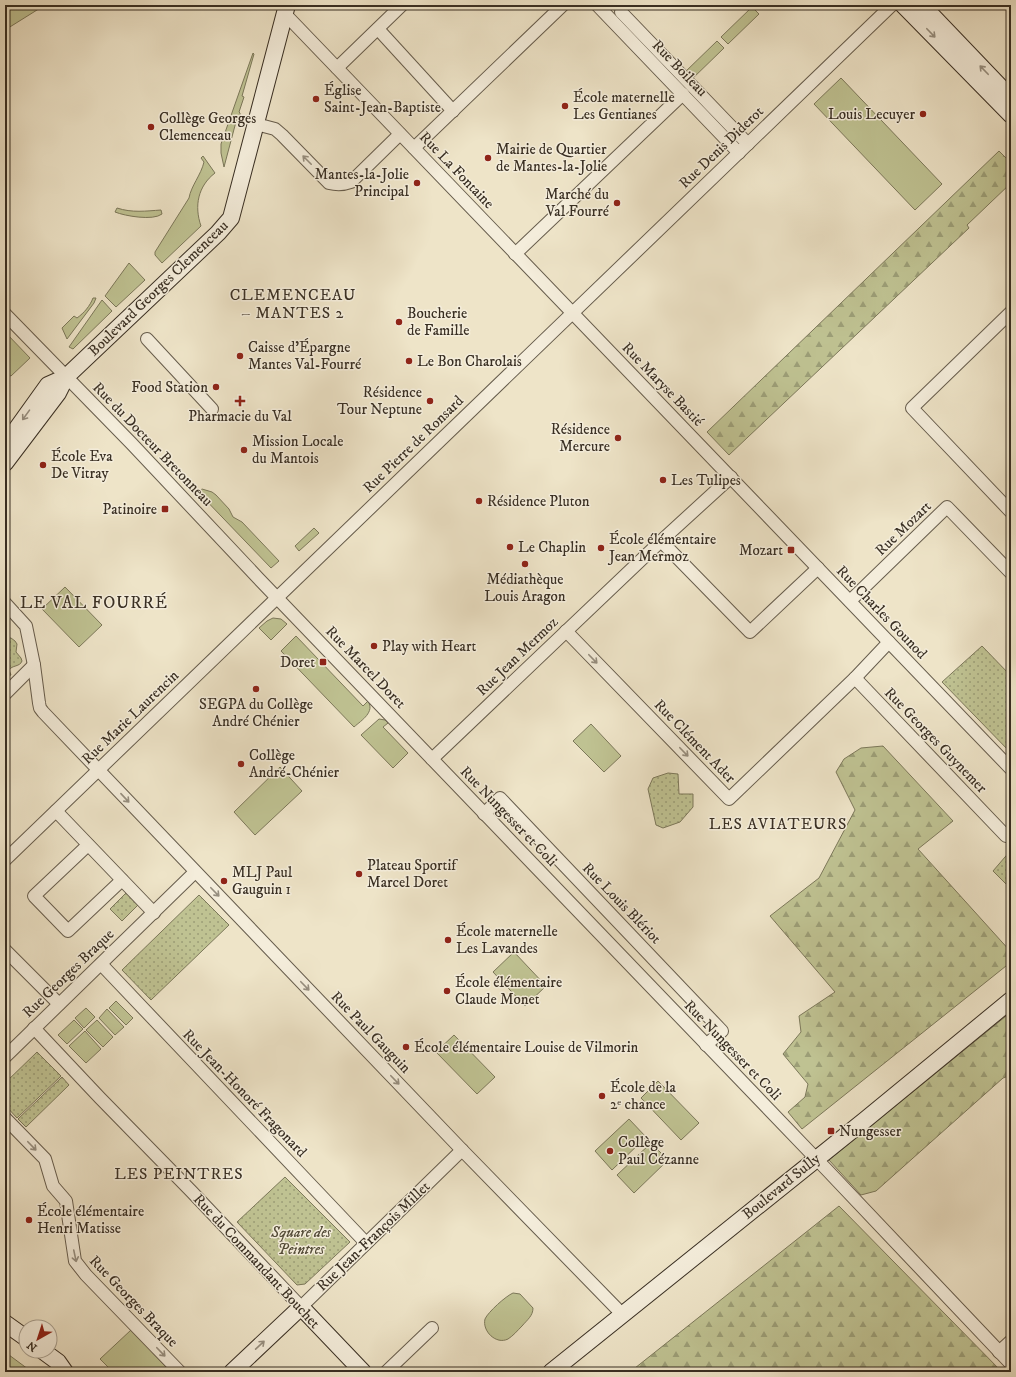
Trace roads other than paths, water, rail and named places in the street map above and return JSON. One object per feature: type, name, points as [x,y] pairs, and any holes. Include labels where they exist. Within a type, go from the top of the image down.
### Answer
[{"type":"main road","points":[[903,5],[1011,116]]},
{"type":"main road","points":[[922,5],[1011,98]]},
{"type":"main road","name":"Boulevard Georges Clemenceau","points":[[5,445],[48,385],[66,377],[218,233],[231,218],[286,10]]},
{"type":"main road","name":"Boulevard Georges Clemenceau","points":[[5,463],[58,393],[66,377]]},
{"type":"main road","name":"Boulevard Sully","points":[[551,1372],[1011,1000]]},
{"type":"main road","name":"Rue Jean-François Millet","points":[[232,1372],[300,1307]]},
{"type":"main road","name":"Rue du Commandant Bouchet","points":[[300,1307],[363,1372]]},
{"type":"main road","points":[[5,1323],[18,1332]]},
{"type":"main road","points":[[54,1359],[65,1372]]},
{"type":"street","points":[[337,68],[402,5]]},
{"type":"street","points":[[414,148],[563,5]]},
{"type":"street","name":"Rue Boileau","points":[[598,5],[739,152]]},
{"type":"street","name":"Rue Denis Diderot","points":[[572,313],[892,5]]},
{"type":"street","points":[[612,20],[625,8],[748,144]]},
{"type":"street","name":"Rue La Fontaine","points":[[286,10],[337,68],[572,313]]},
{"type":"street","points":[[378,29],[453,111]]},
{"type":"street","points":[[516,254],[683,94]]},
{"type":"street","points":[[256,124],[275,129],[329,182],[342,185],[351,182],[400,134]]},
{"type":"street","points":[[1011,312],[912,408],[1011,512]]},
{"type":"street","name":"Rue Maryse Bastié","points":[[572,313],[730,477]]},
{"type":"street","name":"Rue Pierre de Ronsard","points":[[277,598],[572,313]]},
{"type":"street","name":"Rue du Docteur Bretonneau","points":[[5,314],[137,450],[277,598]]},
{"type":"street","points":[[147,339],[212,409]]},
{"type":"street","name":"Rue Jean Mermoz","points":[[432,759],[730,477]]},
{"type":"street","name":"Rue Charles Gounod","points":[[730,477],[1011,769]]},
{"type":"street","name":"Rue Mozart","points":[[850,601],[948,507],[1011,573]]},
{"type":"street","points":[[661,541],[750,632],[818,568]]},
{"type":"street","name":"Rue Marcel Doret","points":[[277,598],[432,759]]},
{"type":"street","name":"Rue Marie Laurencin","points":[[5,860],[277,598]]},
{"type":"street","name":"Rue Paul Gauguin","points":[[5,603],[26,626],[34,665],[40,708],[195,872],[622,1314]]},
{"type":"street","name":"Rue Clément Ader","points":[[566,631],[729,799],[855,678],[889,642]]},
{"type":"street","points":[[5,694],[34,665]]},
{"type":"street","name":"Rue Georges Guynemer","points":[[855,678],[1006,836],[1011,831]]},
{"type":"street","name":"Rue Nungesser et Coli","points":[[432,759],[1011,1364]]},
{"type":"street","name":"Rue Louis Blériot","points":[[484,814],[500,798],[722,1031],[706,1045]]},
{"type":"street","points":[[56,811],[154,913]]},
{"type":"street","points":[[88,845],[34,896],[68,931],[122,880]]},
{"type":"street","name":"Rue Georges Braque","points":[[5,1057],[195,872]]},
{"type":"street","points":[[5,950],[59,1004]]},
{"type":"street","name":"Rue Jean-Honoré Fragonard","points":[[101,964],[366,1243]]},
{"type":"street","name":"Rue du Commandant Bouchet","points":[[34,1028],[300,1307]]},
{"type":"street","name":"Rue Georges Braque","points":[[5,1118],[45,1159],[53,1186],[68,1204],[75,1261],[180,1372]]},
{"type":"street","name":"Rue Jean-François Millet","points":[[300,1307],[462,1150]]},
{"type":"street","points":[[386,1372],[432,1328]]},
{"type":"street","points":[[999,1352],[1011,1341]]},
{"type":"place","name":"Église Saint-Jean-Baptiste","points":[[316,99]]},
{"type":"place","name":"École maternelle Les Gentianes","points":[[565,106]]},
{"type":"place","name":"Louis Lecuyer","points":[[923,114]]},
{"type":"place","name":"Collège Georges Clemenceau","points":[[151,127]]},
{"type":"place","name":"Mairie de Quartier de Mantes-la-Jolie","points":[[488,158]]},
{"type":"place","name":"Mantes-la-Jolie Principal","points":[[417,183]]},
{"type":"place","name":"Marché du Val Fourré","points":[[617,203]]},
{"type":"place","name":"Boucherie de Famille","points":[[399,322]]},
{"type":"place","name":"Caisse d'Épargne Mantes Val-Fourré","points":[[240,356]]},
{"type":"place","name":"Le Bon Charolais","points":[[409,361]]},
{"type":"place","name":"Food Station","points":[[216,387]]},
{"type":"place","name":"Pharmacie du Val","points":[[240,401]]},
{"type":"place","name":"Résidence Tour Neptune","points":[[430,401]]},
{"type":"place","name":"Résidence Mercure","points":[[618,438]]},
{"type":"place","name":"Mission Locale du Mantois","points":[[244,450]]},
{"type":"place","name":"École Eva De Vitray","points":[[43,465]]},
{"type":"place","name":"Les Tulipes","points":[[663,480]]},
{"type":"place","name":"Résidence Pluton","points":[[479,501]]},
{"type":"place","name":"Patinoire","points":[[165,509]]},
{"type":"place","name":"Le Chaplin","points":[[510,547]]},
{"type":"place","name":"École élémentaire Jean Mermoz","points":[[601,548]]},
{"type":"place","name":"Mozart","points":[[791,550]]},
{"type":"place","name":"Médiathèque Louis Aragon","points":[[525,564]]},
{"type":"place","name":"Play with Heart","points":[[374,646]]},
{"type":"place","name":"Doret","points":[[323,662]]},
{"type":"place","name":"SEGPA du Collège André Chénier","points":[[256,689]]},
{"type":"place","name":"Collège André-Chénier","points":[[241,764]]},
{"type":"place","name":"Plateau Sportif Marcel Doret","points":[[359,874]]},
{"type":"place","name":"MLJ Paul Gauguin 1","points":[[224,881]]},
{"type":"place","name":"École maternelle Les Lavandes","points":[[448,940]]},
{"type":"place","name":"École élémentaire Claude Monet","points":[[447,991]]},
{"type":"place","name":"École élémentaire Louise de Vilmorin","points":[[406,1047]]},
{"type":"place","name":"École de la 2ᵉ chance","points":[[602,1096]]},
{"type":"place","name":"Nungesser","points":[[831,1131]]},
{"type":"place","name":"Collège Paul Cézanne","points":[[610,1151]]},
{"type":"place","name":"École élémentaire Henri Matisse","points":[[29,1220]]},
{"type":"district","name":"CLEMENCEAU – MANTES 2","points":[[293,303]]},
{"type":"district","name":"LE VAL FOURRÉ","points":[[94,602]]},
{"type":"district","name":"LES AVIATEURS","points":[[778,823]]},
{"type":"district","name":"LES PEINTRES","points":[[179,1173]]},
{"type":"park label","name":"Square des Peintres","points":[[301,1240]]}]
